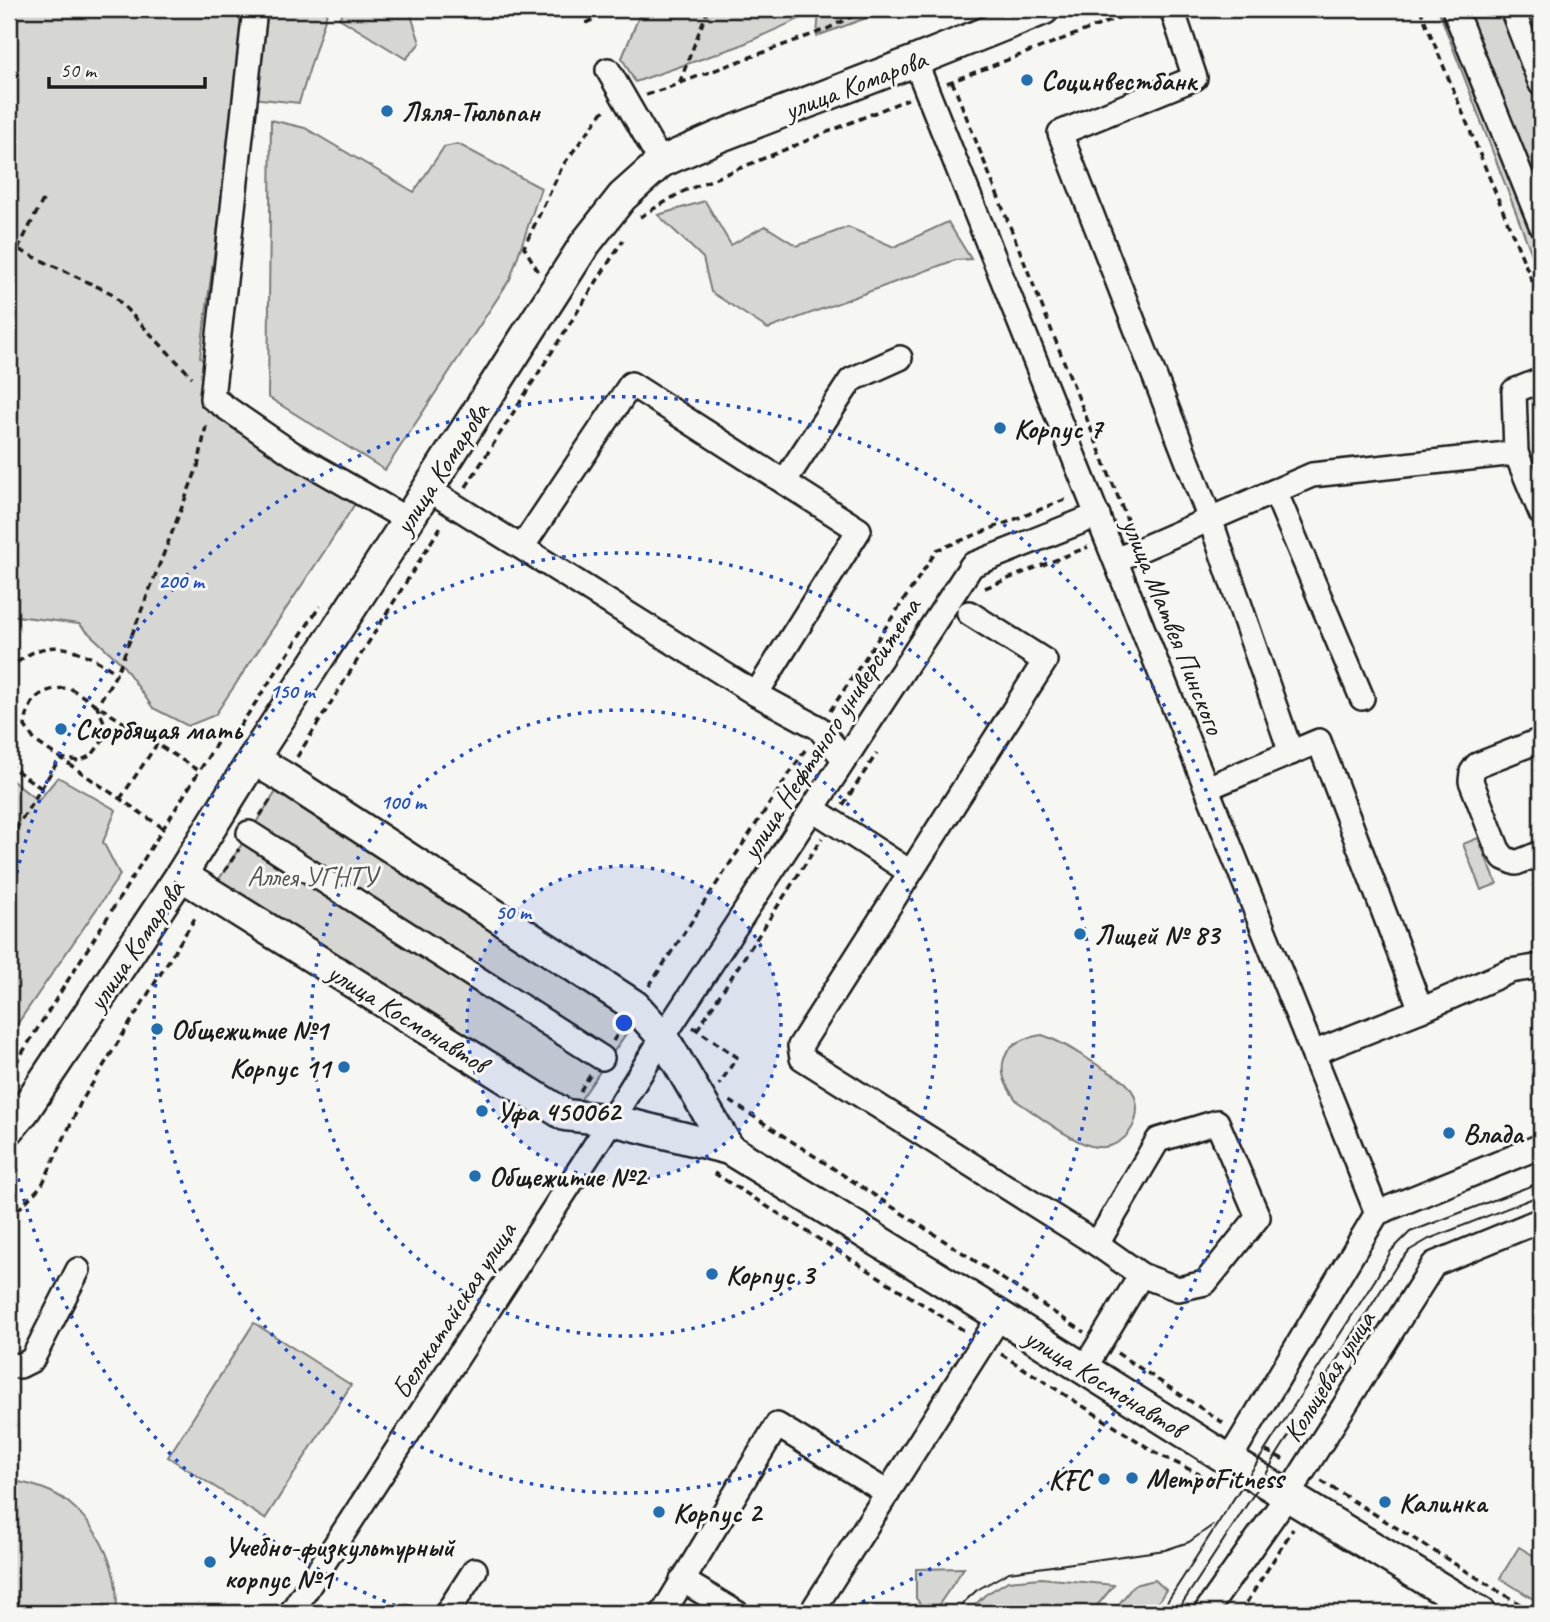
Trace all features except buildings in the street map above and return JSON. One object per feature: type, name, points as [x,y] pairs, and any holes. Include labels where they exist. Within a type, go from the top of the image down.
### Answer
[{"type":"main road","name":"улица Комарова","points":[[9,1129],[24,1111],[181,875],[585,244],[622,197],[661,162],[718,136],[1044,9]]},
{"type":"main road","name":"улица Космонавтов","points":[[253,759],[635,1006],[671,1026],[721,1161]]},
{"type":"main road","name":"улица Космонавтов","points":[[181,875],[565,1115],[612,1120],[721,1161],[1000,1316],[1230,1459],[1282,1503],[1477,1612]]},
{"type":"street","points":[[255,9],[212,398],[293,454],[408,520]]},
{"type":"street","points":[[1172,9],[1195,78],[1060,133],[1210,519],[1291,753]]},
{"type":"street","points":[[1454,9],[1541,225]]},
{"type":"street","points":[[1512,9],[1541,84]]},
{"type":"street","name":"улица Матвея Пинского","points":[[915,61],[1377,1213]]},
{"type":"street","points":[[608,70],[661,162]]},
{"type":"street","points":[[784,482],[850,380],[900,358]]},
{"type":"street","points":[[1541,380],[1514,391],[1516,453],[1541,513]]},
{"type":"street","points":[[522,547],[631,384],[859,530],[757,694]]},
{"type":"street","points":[[1112,550],[1139,550],[1312,475],[1516,453]]},
{"type":"street","points":[[428,489],[757,694],[819,728],[844,759]]},
{"type":"street","points":[[1275,491],[1362,698]]},
{"type":"street","name":"улица Нефтяного университета","points":[[671,1026],[972,565],[1098,515]]},
{"type":"street","points":[[969,613],[1045,660],[800,1046],[802,1058],[1097,1244],[1141,1275],[1178,1289],[1205,1283],[1258,1217],[1217,1122],[1158,1140],[1097,1244]]},
{"type":"street","points":[[1541,740],[1477,765],[1472,772],[1471,781],[1498,850],[1504,858],[1516,863],[1541,853]]},
{"type":"street","points":[[1207,788],[1319,741],[1421,1010]]},
{"type":"street","points":[[813,809],[910,872]]},
{"type":"street","points":[[249,833],[602,1058]]},
{"type":"street","points":[[1313,1053],[1510,971],[1541,966]]},
{"type":"street","name":"Белокатайская улица","points":[[291,1613],[671,1026]]},
{"type":"street","points":[[1377,1213],[1541,1146]]},
{"type":"street","name":"Кольцевая улица","points":[[1230,1459],[1377,1213]]},
{"type":"street","name":"Кольцевая улица","points":[[1205,1613],[1282,1503],[1434,1264],[1541,1220]]},
{"type":"street","points":[[9,1365],[20,1366],[32,1360],[78,1270]]},
{"type":"street","points":[[1084,1369],[1141,1275]]},
{"type":"street","points":[[811,1613],[1000,1316]]},
{"type":"street","points":[[663,1613],[777,1425],[888,1493]]},
{"type":"street","points":[[447,1613],[475,1570]]},
{"type":"street","points":[[682,1580],[737,1613]]},
{"type":"path","points":[[586,23],[614,9]]},
{"type":"path","points":[[679,84],[708,9]]},
{"type":"path","points":[[538,271],[524,247],[563,164],[605,109],[827,29],[866,9]]},
{"type":"path","points":[[637,219],[682,192],[928,90],[1143,9]]},
{"type":"path","points":[[1420,9],[1541,303]]},
{"type":"path","points":[[952,81],[1139,550]]},
{"type":"path","points":[[18,250],[45,196]]},
{"type":"path","points":[[293,764],[629,230]]},
{"type":"path","points":[[9,245],[110,293],[212,398],[198,466],[117,673],[97,705]]},
{"type":"path","points":[[645,992],[937,550],[1088,490]]},
{"type":"path","points":[[969,613],[985,588],[1112,550]]},
{"type":"path","points":[[9,671],[33,652],[61,647],[89,656],[117,673]]},
{"type":"path","points":[[163,828],[35,741],[25,726],[27,711],[38,694],[54,688],[70,688],[199,771]]},
{"type":"path","points":[[60,758],[79,761],[92,755],[104,739],[105,724],[97,705]]},
{"type":"path","points":[[9,1074],[220,738],[237,729]]},
{"type":"path","points":[[120,799],[157,744]]},
{"type":"path","points":[[697,1030],[878,752]]},
{"type":"path","points":[[10,837],[60,758]]},
{"type":"path","points":[[9,761],[13,768],[41,788]]},
{"type":"path","points":[[9,1219],[42,1185],[81,1102],[198,913]]},
{"type":"path","points":[[671,1026],[697,1030],[737,1057],[715,1091]]},
{"type":"path","points":[[727,1098],[1100,1342],[1230,1459]]},
{"type":"path","points":[[721,1161],[984,1343],[1158,1454],[1230,1459],[1264,1450],[1304,1469],[1534,1613]]},
{"type":"path","points":[[1240,1613],[1298,1522],[1282,1503]]},
{"type":"green space","points":[[9,9],[255,9],[231,132],[200,357],[283,460],[306,477],[360,496],[215,715],[188,726],[153,708],[122,664],[79,624],[9,615]]},
{"type":"green space","points":[[258,9],[328,9],[299,103],[252,98]]},
{"type":"green space","points":[[345,9],[409,9],[420,43],[406,59],[339,18]]},
{"type":"green space","points":[[653,9],[891,9],[817,36],[819,10],[739,46],[635,82],[622,58],[639,16],[651,13]]},
{"type":"green space","points":[[1438,9],[1541,9],[1541,278]]},
{"type":"green space","points":[[271,120],[305,128],[414,192],[444,147],[458,144],[541,188],[510,279],[385,470],[268,397]]},
{"type":"green space","points":[[705,201],[731,245],[765,226],[797,246],[848,227],[894,247],[948,222],[971,259],[955,260],[768,329],[711,292],[703,258],[658,215]]},
{"type":"green space","points":[[58,777],[116,810],[103,842],[120,875],[9,1036],[9,778],[38,801]]},
{"type":"green space","name":"Аллея УГНТУ","points":[[285,778],[641,1012],[579,1102],[565,1115],[210,893]]},
{"type":"green space","points":[[1478,838],[1497,884],[1481,890],[1463,844]]},
{"type":"green space","points":[[1042,1035],[1072,1049],[1126,1083],[1137,1105],[1136,1117],[1132,1128],[1116,1144],[1104,1147],[1082,1143],[1018,1102],[1004,1079],[1004,1059],[1009,1050],[1017,1044]]},
{"type":"green space","points":[[254,1323],[351,1385],[265,1519],[168,1457]]},
{"type":"green space","points":[[9,1480],[33,1485],[55,1494],[69,1503],[90,1525],[112,1567],[117,1598],[116,1613],[9,1613]]},
{"type":"green space","points":[[1519,1547],[1541,1560],[1541,1604],[1500,1578]]},
{"type":"green space","points":[[964,1568],[933,1613],[926,1613],[916,1598],[916,1569]]},
{"type":"green space","points":[[1041,1578],[1114,1585],[1091,1613],[967,1613],[985,1595],[1008,1581]]},
{"type":"green space","points":[[1155,1580],[1166,1590],[1151,1613],[1112,1613],[1134,1585]]},
{"type":"tram line","points":[[1160,1613],[1375,1280],[1391,1251],[1410,1232],[1541,1182]]},
{"type":"tram line","points":[[1176,1613],[1263,1480],[1397,1265],[1410,1250],[1429,1239],[1541,1195]]},
{"type":"tram line","points":[[957,1613],[977,1590],[1009,1572],[1165,1550],[1189,1542],[1213,1525]]},
{"type":"place","name":"Социнвестбанк","points":[[1027,80]]},
{"type":"place","name":"Ляля-Тюльпан","points":[[387,111]]},
{"type":"place","name":"Корпус 7","points":[[1000,428]]},
{"type":"place","name":"Скорбящая мать","points":[[61,729]]},
{"type":"place","name":"Лицей № 83","points":[[1080,934]]},
{"type":"place","name":"Общежитие №1","points":[[157,1029]]},
{"type":"place","name":"Корпус 11","points":[[344,1067]]},
{"type":"place","name":"Уфа 450062","points":[[482,1111]]},
{"type":"place","name":"Влада","points":[[1449,1133]]},
{"type":"place","name":"Общежитие №2","points":[[475,1176]]},
{"type":"place","name":"Корпус 3","points":[[712,1274]]},
{"type":"place","name":"МетроFitness","points":[[1132,1478]]},
{"type":"place","name":"KFC","points":[[1104,1479]]},
{"type":"place","name":"Калинка","points":[[1385,1502]]},
{"type":"place","name":"Корпус 2","points":[[659,1512]]},
{"type":"place","name":"Учебно-физкультурный корпус №1","points":[[210,1562]]}]
